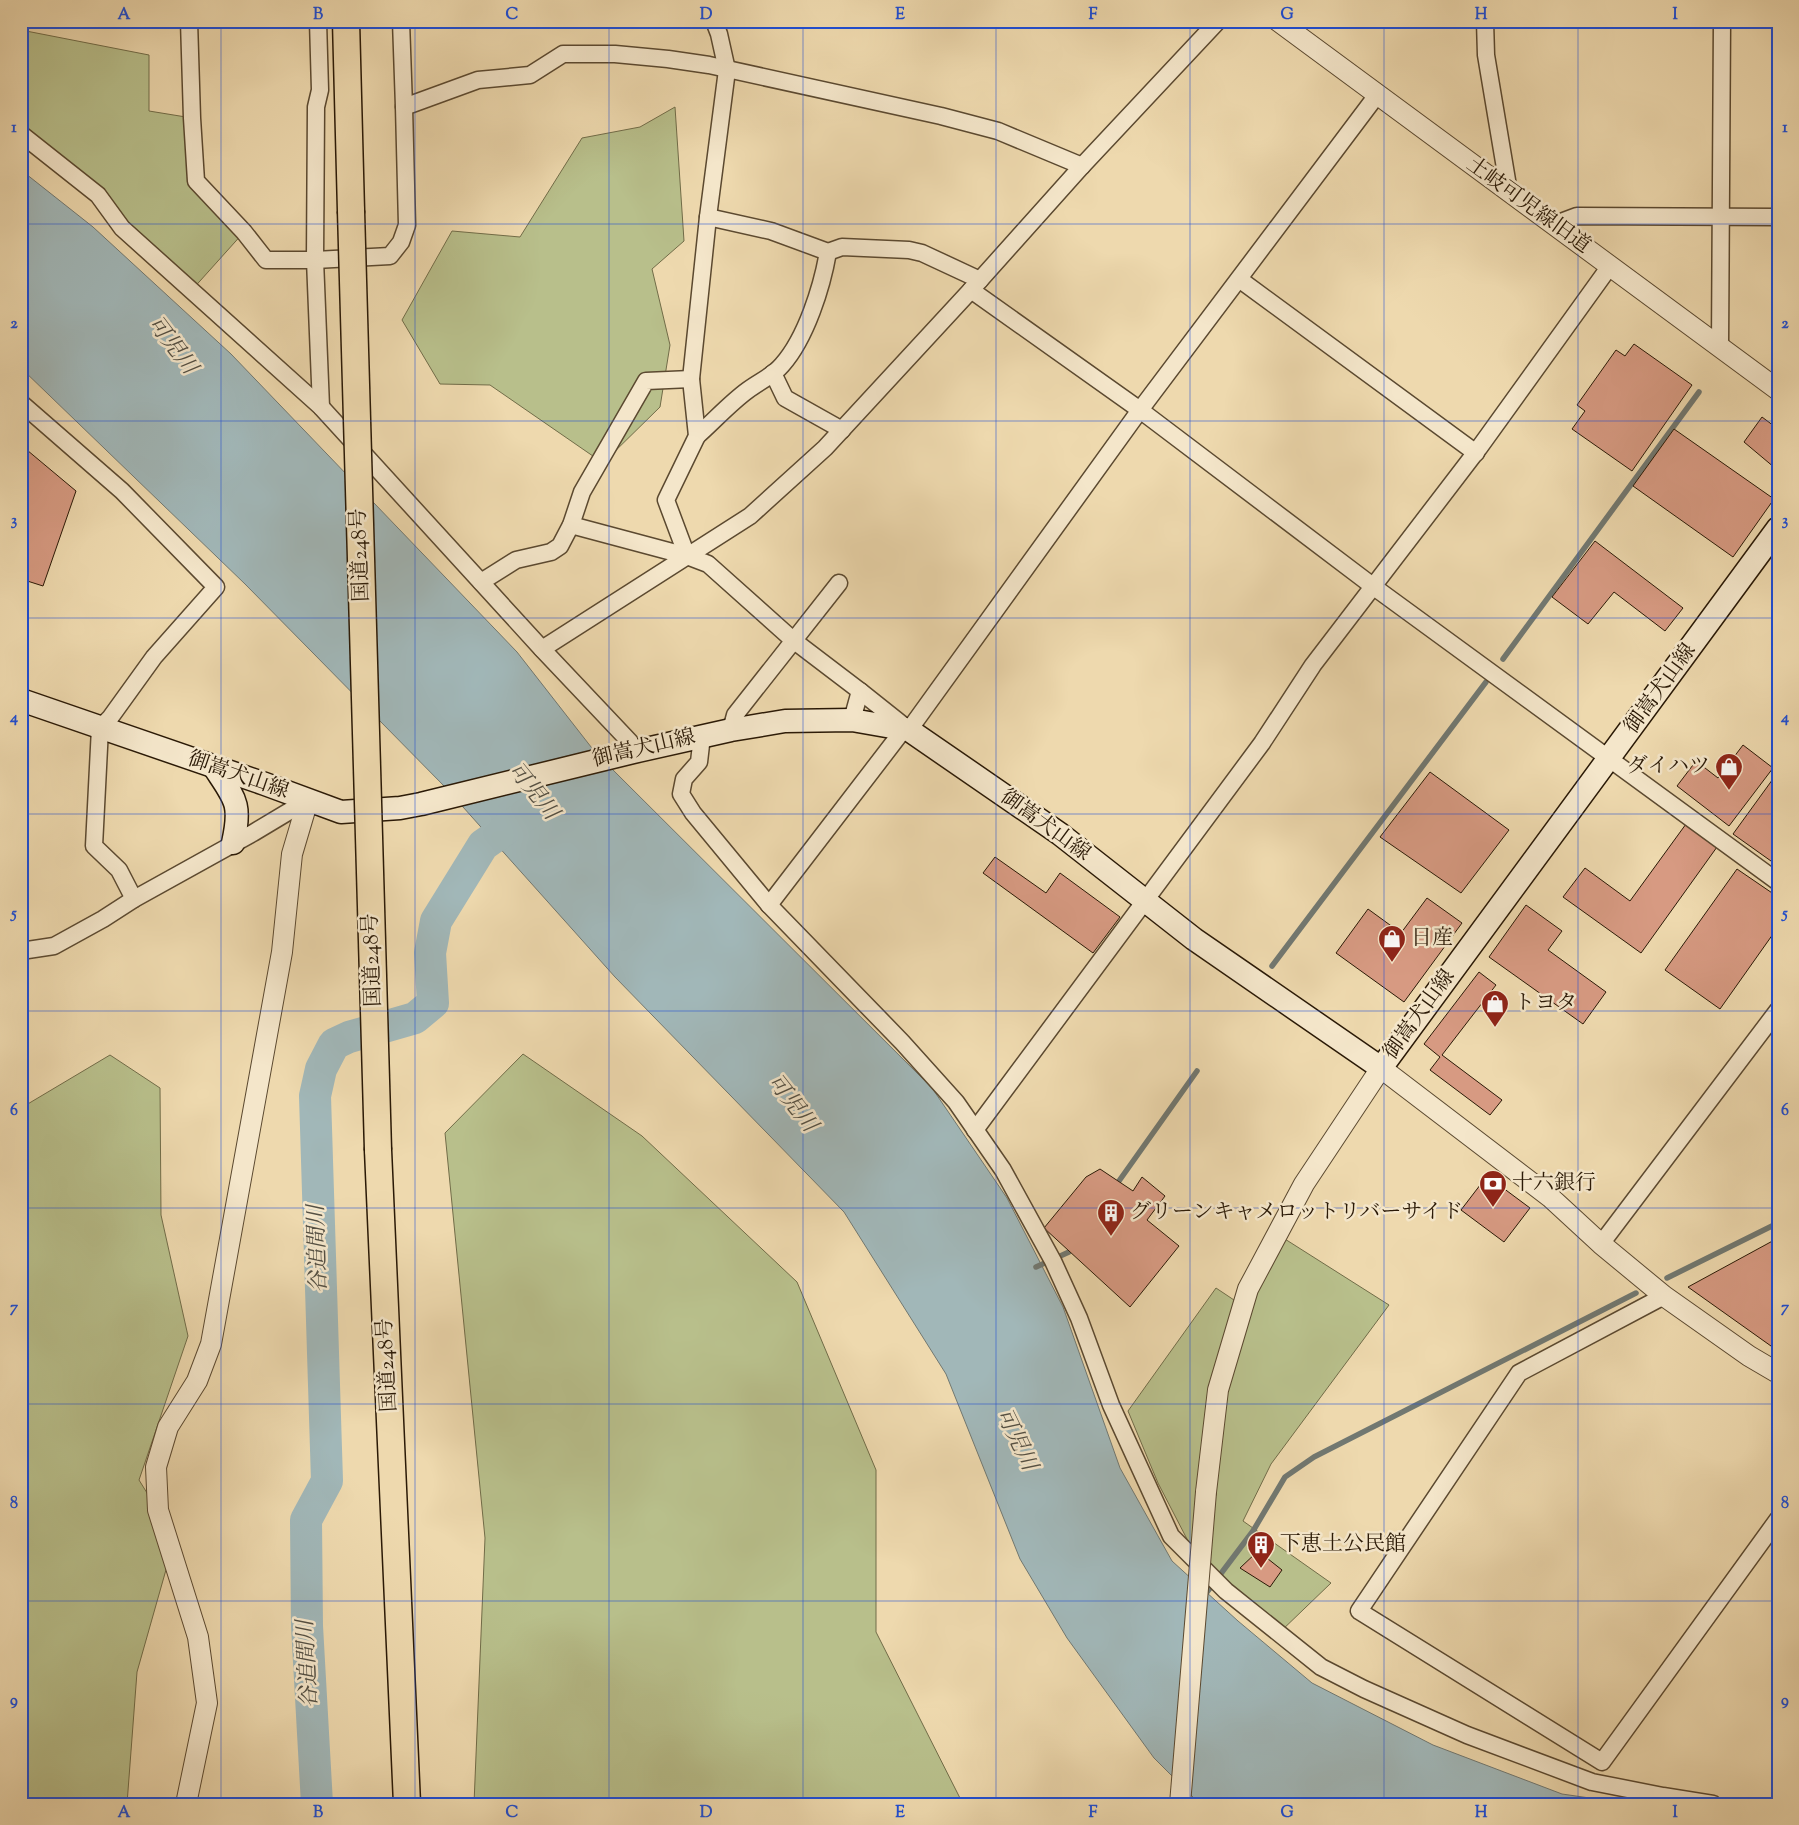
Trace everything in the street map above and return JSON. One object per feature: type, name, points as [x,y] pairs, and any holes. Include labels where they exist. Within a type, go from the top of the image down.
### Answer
[{"type":"highway","name":"国道248号","points":[[346,21],[378,1150],[407,1804]]},
{"type":"highway","name":"国道248号","points":[[348,116],[353,21]]},
{"type":"main road","name":"御嵩犬山線","points":[[21,700],[341,812],[400,808],[421,804],[702,736],[785,721],[852,720],[907,730],[1060,834],[1145,902],[1247,976],[1381,1068],[1778,528]]},
{"type":"main road","points":[[214,767],[235,799],[238,823],[233,843]]},
{"type":"street","points":[[189,21],[196,181],[244,232],[266,260],[315,260],[390,256],[401,242],[407,225],[401,21]]},
{"type":"street","points":[[318,21],[320,90],[316,107],[315,260],[321,408]]},
{"type":"street","points":[[697,436],[691,379],[708,216],[727,70],[714,21]]},
{"type":"street","points":[[542,649],[750,516],[825,448],[976,285],[1082,166],[1218,21]]},
{"type":"street","name":"土岐可児線旧道","points":[[1278,21],[1778,390]]},
{"type":"street","points":[[1485,21],[1486,55],[1509,192]]},
{"type":"street","points":[[1720,347],[1722,21]]},
{"type":"street","points":[[404,107],[478,80],[530,75],[564,54],[615,54],[708,65],[941,116],[998,131],[1082,166]]},
{"type":"street","points":[[770,905],[907,730],[1140,410],[1377,94]]},
{"type":"street","points":[[21,134],[98,195],[122,228],[321,408],[630,742],[633,752]]},
{"type":"street","points":[[708,216],[771,231],[828,252],[842,247],[909,250],[922,253],[976,285],[1374,587],[1778,882]]},
{"type":"street","points":[[1553,225],[1577,216],[1778,217]]},
{"type":"street","points":[[686,556],[666,500],[697,436],[748,390],[782,365],[798,341],[824,275],[828,252]]},
{"type":"street","points":[[975,1130],[1262,744],[1313,665],[1476,453],[1610,266]]},
{"type":"street","points":[[1239,279],[1476,453]]},
{"type":"street","points":[[773,373],[785,398],[842,430]]},
{"type":"street","points":[[481,582],[516,560],[552,552],[560,546],[571,525],[582,492],[646,381],[691,379]]},
{"type":"street","points":[[21,403],[122,491],[216,587],[154,657],[110,718],[100,728],[94,846],[119,870],[134,899]]},
{"type":"street","points":[[571,525],[686,556],[708,564],[793,640],[907,730]]},
{"type":"street","points":[[731,730],[736,715],[793,640],[840,583]]},
{"type":"street","points":[[852,720],[860,691]]},
{"type":"street","points":[[702,736],[699,762],[684,779],[681,794],[693,813],[770,905],[902,1042],[956,1102],[1003,1170],[1052,1259],[1079,1318],[1111,1406],[1171,1536],[1216,1580],[1256,1615],[1321,1667],[1364,1689],[1467,1735],[1592,1782],[1713,1804]]},
{"type":"street","points":[[21,951],[54,946],[308,800]]},
{"type":"street","points":[[186,1804],[207,1703],[198,1637],[158,1510],[156,1467],[168,1427],[197,1381],[211,1344],[282,952],[292,854],[308,800]]},
{"type":"street","points":[[1601,1244],[1778,1010]]},
{"type":"street","points":[[1180,1804],[1206,1492],[1218,1390],[1248,1289],[1304,1184],[1381,1068],[1550,1198],[1601,1244],[1664,1296],[1749,1356],[1778,1372]]},
{"type":"street","points":[[1664,1296],[1519,1373],[1359,1610],[1602,1762],[1778,1519]]},
{"type":"green space","points":[[21,30],[149,55],[149,111],[192,118],[196,181],[244,232],[191,291],[21,134]]},
{"type":"green space","points":[[675,107],[684,241],[652,269],[670,345],[660,407],[603,463],[490,385],[440,384],[402,320],[452,231],[520,237],[582,138],[640,127]]},
{"type":"green space","points":[[523,1054],[642,1136],[797,1282],[876,1470],[876,1632],[963,1804],[474,1804],[485,1538],[445,1133]]},
{"type":"green space","points":[[110,1055],[160,1088],[161,1215],[188,1336],[139,1480],[175,1538],[137,1672],[127,1804],[21,1804],[21,1108]]},
{"type":"green space","points":[[1277,1234],[1389,1305],[1271,1464],[1243,1521],[1331,1583],[1278,1634],[1202,1568],[1158,1483],[1128,1411],[1216,1288],[1243,1306]]},
{"type":"water","name":"可児川","points":[[21,170],[93,227],[231,354],[517,652],[595,752],[932,1088],[1007,1198],[1063,1307],[1120,1468],[1172,1561],[1238,1621],[1312,1683],[1433,1745],[1562,1794],[1631,1804],[1200,1804],[1154,1758],[1067,1638],[1020,1559],[946,1374],[844,1212],[615,977],[446,788],[245,584],[21,368]]},
{"type":"building","points":[[1634,344],[1692,385],[1632,471],[1572,429],[1585,411],[1577,405],[1616,350],[1625,356]]},
{"type":"building","points":[[1762,417],[1778,429],[1778,464],[1775,468],[1744,442]]},
{"type":"building","points":[[1674,429],[1774,499],[1733,557],[1633,486]]},
{"type":"building","points":[[21,445],[76,491],[43,586],[21,579]]},
{"type":"building","points":[[1595,541],[1683,608],[1665,631],[1614,592],[1588,624],[1552,597]]},
{"type":"building","points":[[1743,745],[1773,768],[1729,826],[1677,786],[1696,761],[1718,778]]},
{"type":"building","points":[[1430,772],[1509,830],[1461,893],[1380,837]]},
{"type":"building","points":[[1778,772],[1778,866],[1733,834]]},
{"type":"building","points":[[1686,824],[1717,847],[1641,953],[1563,897],[1585,868],[1630,901]]},
{"type":"building","points":[[995,857],[1046,893],[1060,873],[1120,917],[1093,953],[983,873]]},
{"type":"building","points":[[1737,869],[1778,897],[1778,927],[1720,1009],[1665,970]]},
{"type":"building","points":[[1427,898],[1462,923],[1404,1002],[1336,953],[1368,909],[1401,933]]},
{"type":"building","points":[[1526,905],[1562,931],[1548,950],[1606,992],[1583,1024],[1489,957]]},
{"type":"building","points":[[1479,972],[1496,985],[1442,1055],[1502,1100],[1490,1115],[1430,1070],[1440,1057],[1424,1044]]},
{"type":"building","name":"グリーンキャメロットリバーサイド","points":[[1100,1169],[1133,1191],[1142,1177],[1165,1196],[1147,1220],[1179,1246],[1130,1307],[1044,1228],[1086,1177]]},
{"type":"building","points":[[1487,1176],[1530,1208],[1504,1242],[1461,1210]]},
{"type":"building","points":[[1778,1238],[1778,1351],[1688,1287]]},
{"type":"building","name":"下恵土公民館","points":[[1258,1551],[1282,1570],[1270,1587],[1240,1568]]},
{"type":"waterway","points":[[1503,659],[1699,392]]},
{"type":"waterway","points":[[1272,966],[1486,682]]},
{"type":"waterway","name":"谷追間川","points":[[317,1804],[307,1626],[306,1520],[327,1481],[315,1096],[321,1069],[334,1044],[349,1037],[415,1018],[433,1003],[430,953],[436,921],[483,845],[529,813]]},
{"type":"waterway","points":[[1114,1188],[1197,1071]]},
{"type":"waterway","points":[[1667,1278],[1778,1223]]},
{"type":"waterway","points":[[1036,1267],[1069,1252],[1073,1246]]},
{"type":"waterway","points":[[1204,1596],[1253,1531],[1285,1477],[1314,1457],[1636,1293]]},
{"type":"place","name":"ダイハツ","points":[[1729,791]]},
{"type":"place","name":"日産","points":[[1392,963]]},
{"type":"place","name":"トヨタ","points":[[1495,1028]]},
{"type":"place","name":"十六銀行","points":[[1493,1208]]},
{"type":"place","name":"グリーンキャメロットリバーサイド","points":[[1111,1237]]},
{"type":"place","name":"下恵土公民館","points":[[1261,1569]]}]
